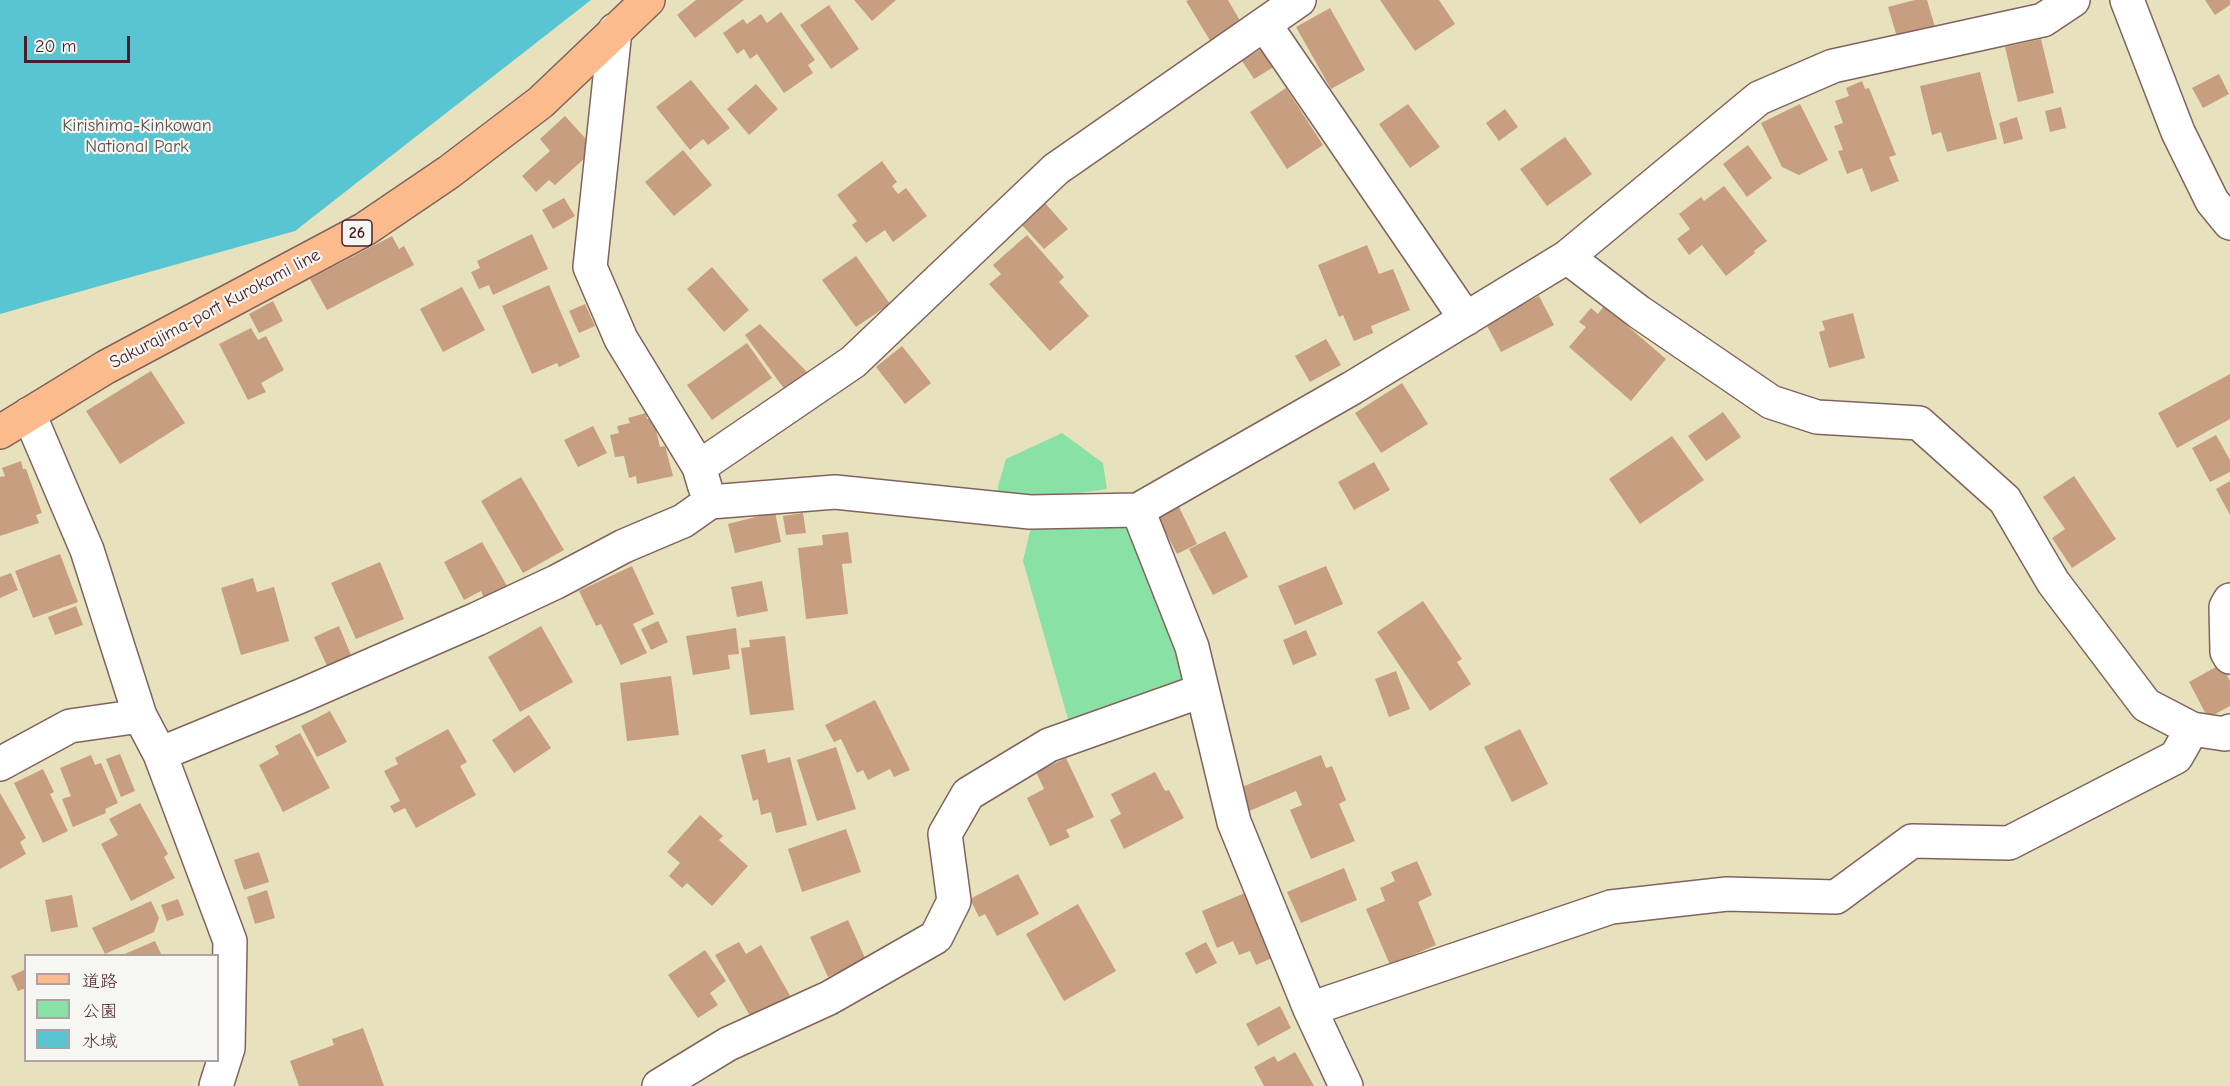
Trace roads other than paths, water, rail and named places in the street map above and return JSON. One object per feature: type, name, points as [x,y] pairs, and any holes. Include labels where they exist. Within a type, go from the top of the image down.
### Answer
[{"type":"main road","name":"Sakurajima-port Kurokami line","points":[[0,432],[106,367],[365,229],[449,172],[541,102],[648,0]]},
{"type":"street","points":[[699,467],[853,362],[1056,169],[1299,0]]},
{"type":"street","points":[[160,754],[303,695],[507,605],[624,546],[683,520],[711,502],[835,492],[1030,512],[1138,510],[1352,388],[1567,257],[1759,98],[1833,66],[2073,0]]},
{"type":"street","points":[[2127,0],[2178,132],[2212,201],[2230,223]]},
{"type":"street","points":[[1265,25],[1466,319]]},
{"type":"street","points":[[615,30],[590,267],[621,339],[699,467],[711,502]]},
{"type":"street","points":[[1567,257],[1639,312],[1771,402],[1817,417],[1919,423],[2004,500],[2053,582],[2146,705],[2192,729],[2225,734],[2230,731]]},
{"type":"street","points":[[29,414],[87,550],[140,716],[160,754],[230,941],[228,1048],[216,1086]]},
{"type":"street","points":[[1138,510],[1192,646],[1234,822],[1310,1009],[1346,1086]]},
{"type":"street","points":[[2230,600],[2226,607],[2227,652],[2230,657]]},
{"type":"street","points":[[660,1086],[728,1044],[829,998],[936,937],[954,901],[945,834],[968,794],[1049,745],[1201,691]]},
{"type":"street","points":[[0,764],[70,726],[140,716]]},
{"type":"street","points":[[1310,1009],[1611,907],[1727,894],[1836,897],[1912,841],[2009,843],[2176,757],[2192,729]]},
{"type":"water","name":"Kirishima-Kinkowan National Park","points":[[0,0],[591,0],[295,231],[0,314]]}]
